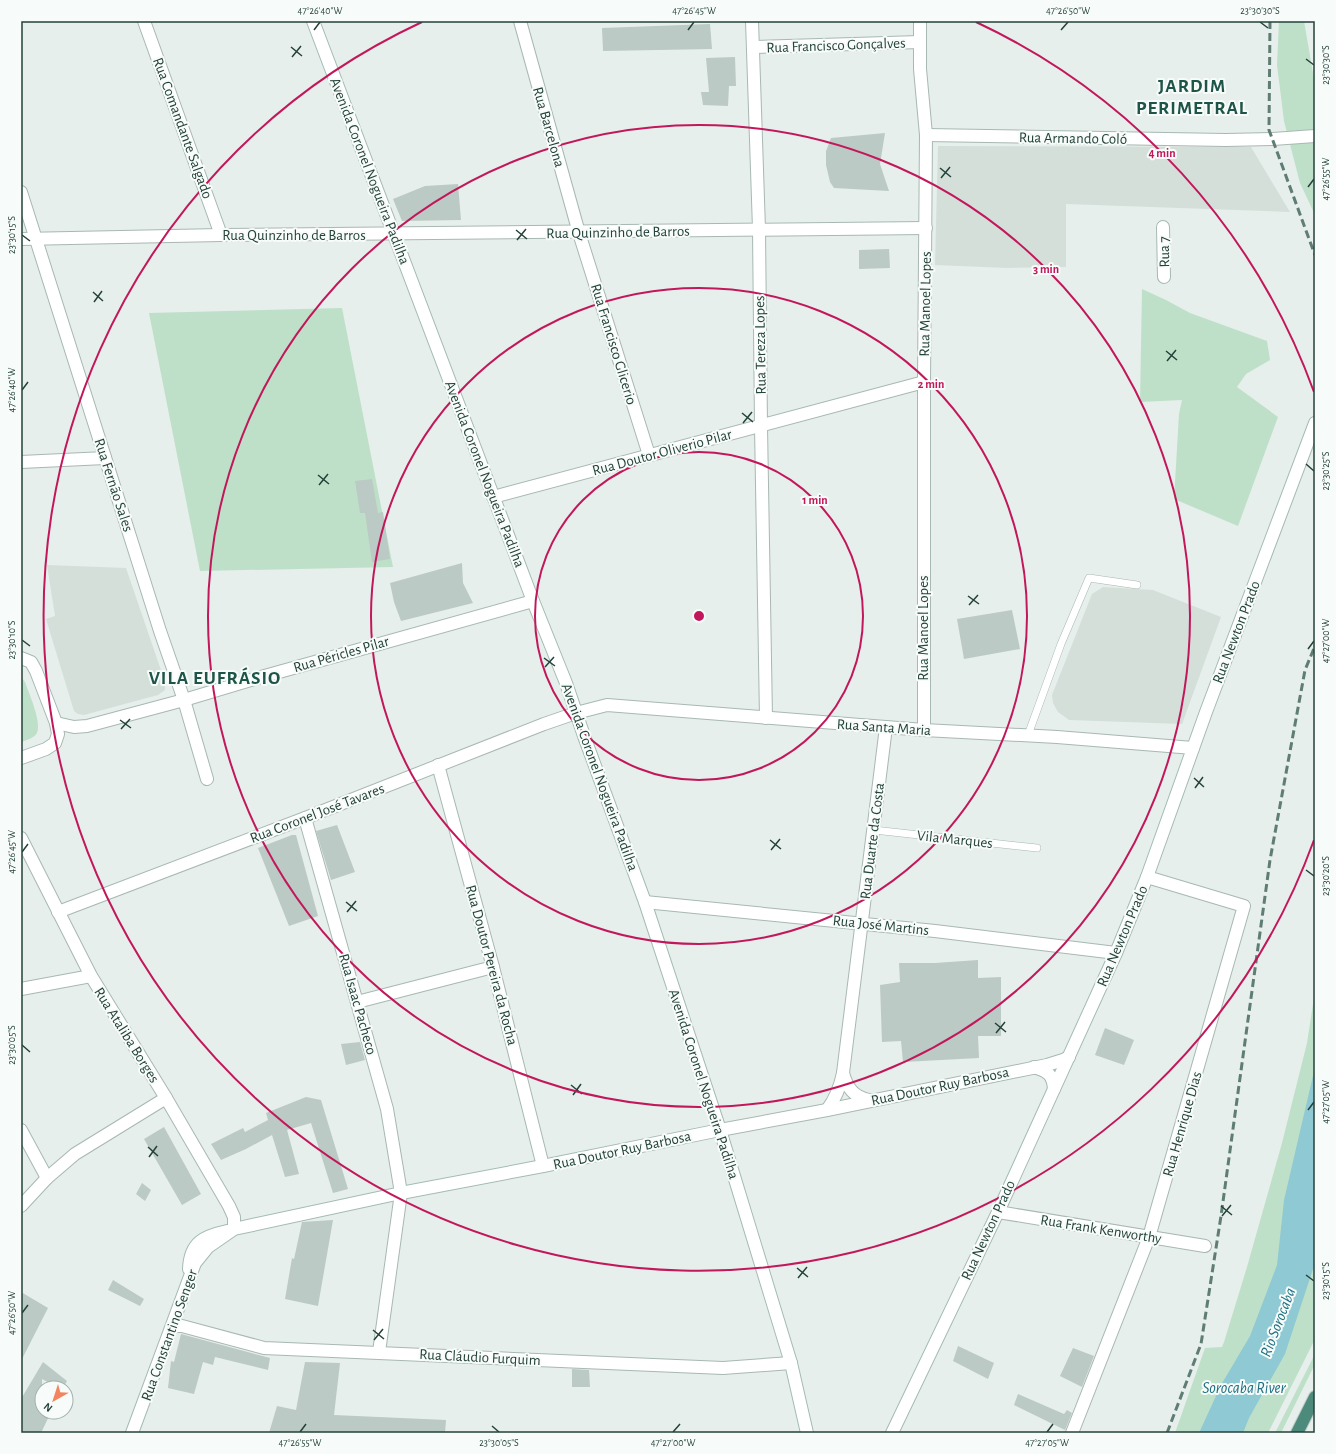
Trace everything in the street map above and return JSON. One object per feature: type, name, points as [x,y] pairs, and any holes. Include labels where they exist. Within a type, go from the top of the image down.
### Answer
[{"type":"highway","points":[[1297,1433],[1315,1397]]},
{"type":"highway","points":[[1297,1433],[1315,1417]]},
{"type":"street","name":"Rua Comandante Salgado","points":[[144,21],[221,235]]},
{"type":"street","name":"Avenida Coronel Nogueira Padilha","points":[[313,21],[533,601],[566,683],[645,902],[720,1130],[791,1363],[807,1433]]},
{"type":"street","name":"Rua Barcelona","points":[[520,21],[579,232]]},
{"type":"street","name":"Rua Tereza Lopes","points":[[752,21],[759,229],[766,718]]},
{"type":"street","name":"Rua Manoel Lopes","points":[[920,21],[920,69],[926,135],[924,730]]},
{"type":"street","name":"Rua Francisco Gonçalves","points":[[753,47],[920,42]]},
{"type":"street","name":"Rua Armando Coló","points":[[926,135],[1226,140],[1273,140],[1315,136]]},
{"type":"street","name":"Rua Fernão Sales","points":[[21,192],[160,631],[184,700],[207,778]]},
{"type":"street","name":"Rua 7","points":[[1163,227],[1164,277]]},
{"type":"street","name":"Rua Quinzinho de Barros","points":[[21,239],[221,235],[926,228]]},
{"type":"street","name":"Rua Francisco Glicerio","points":[[579,232],[649,455]]},
{"type":"street","name":"Rua Doutor Oliverio Pilar","points":[[494,497],[924,382]]},
{"type":"street","name":"Rua Newton Prado","points":[[892,1433],[998,1212],[1116,953],[1147,877],[1193,748],[1315,422]]},
{"type":"street","points":[[21,462],[105,458]]},
{"type":"street","name":"Rua Péricles Pilar","points":[[56,723],[74,727],[87,726],[533,601]]},
{"type":"street","points":[[21,658],[31,662],[36,671],[56,723],[58,734],[55,743],[46,749],[21,758]]},
{"type":"street","name":"Rua Santa Maria","points":[[576,713],[607,705],[924,730],[1028,735],[1193,748]]},
{"type":"street","name":"Rua Coronel José Tavares","points":[[58,912],[576,713]]},
{"type":"street","name":"Rua Duarte da Costa","points":[[827,1110],[836,1098],[840,1089],[843,1073],[886,727]]},
{"type":"street","name":"Rua Doutor Pereira da Rocha","points":[[438,765],[493,967],[543,1166]]},
{"type":"street","name":"Rua Isaac Pacheco","points":[[305,818],[387,1109],[401,1193],[379,1352]]},
{"type":"street","name":"Rua Ataliba Borges","points":[[21,838],[91,976],[166,1098],[229,1206],[234,1217],[233,1229]]},
{"type":"street","name":"Rua Henrique Dias","points":[[1072,1433],[1150,1237],[1244,906],[1147,877]]},
{"type":"street","name":"Rua José Martins","points":[[645,902],[862,923],[1116,953]]},
{"type":"street","points":[[358,1002],[493,967]]},
{"type":"street","points":[[21,989],[91,976]]},
{"type":"street","name":"Rua Doutor Ruy Barbosa","points":[[233,1229],[401,1193],[827,1110],[869,1100],[1058,1062],[1069,1057]]},
{"type":"street","points":[[1034,1067],[1048,1073],[1053,1081],[1054,1089]]},
{"type":"street","points":[[843,1073],[845,1081],[853,1094],[869,1100]]},
{"type":"street","points":[[21,1206],[48,1178],[75,1154],[166,1098]]},
{"type":"street","points":[[21,1130],[48,1178]]},
{"type":"street","name":"Rua Frank Kenworthy","points":[[998,1212],[1205,1246]]},
{"type":"street","name":"Rua Constantino Senger","points":[[132,1433],[195,1263],[208,1247],[233,1229]]},
{"type":"street","name":"Rua Cláudio Furquim","points":[[172,1326],[182,1326],[264,1348],[723,1368],[791,1363]]},
{"type":"lane","points":[[1028,735],[1061,644],[1088,578],[1137,585]]},
{"type":"lane","name":"Vila Marques","points":[[874,830],[1037,848]]},
{"type":"shaded area","points":[[938,146],[1251,147],[1290,212],[1066,204],[1066,267],[1007,268],[935,265]]},
{"type":"shaded area","points":[[47,565],[126,568],[165,682],[165,690],[158,695],[84,715],[78,714],[74,711],[46,619],[55,616]]},
{"type":"shaded area","points":[[1103,587],[1153,590],[1221,617],[1182,724],[1069,720],[1058,712],[1053,703],[1052,695],[1092,594]]},
{"type":"green space","points":[[1279,21],[1304,21],[1315,85],[1315,215],[1300,183],[1284,121],[1277,65]]},
{"type":"green space","points":[[1142,289],[1190,313],[1267,341],[1270,360],[1246,374],[1237,387],[1278,417],[1238,526],[1174,499],[1179,414],[1182,400],[1140,402]]},
{"type":"green space","points":[[342,308],[393,567],[200,571],[149,313]]},
{"type":"green space","points":[[21,677],[25,682],[32,700],[38,722],[38,728],[37,733],[34,736],[21,742]]},
{"type":"green space","points":[[1315,991],[1315,1339],[1268,1433],[1175,1433],[1205,1348],[1222,1347],[1224,1342],[1282,1143],[1307,1043]]},
{"type":"green space","points":[[1315,1354],[1315,1364],[1281,1433],[1275,1433]]},
{"type":"water","name":"Sorocaba River","points":[[1315,1067],[1315,1263],[1285,1354],[1249,1418],[1243,1433],[1199,1433],[1221,1385],[1250,1336],[1277,1265],[1284,1200]]},
{"type":"building","points":[[710,24],[712,49],[603,51],[602,28]]},
{"type":"building","points":[[735,57],[736,86],[729,86],[728,106],[703,105],[701,92],[709,92],[706,58]]},
{"type":"building","points":[[885,133],[880,164],[889,191],[834,188],[830,182],[826,165],[826,151],[831,138]]},
{"type":"building","points":[[458,184],[461,220],[402,221],[393,199],[425,186]]},
{"type":"building","points":[[889,249],[890,268],[859,269],[859,250]]},
{"type":"building","points":[[372,479],[378,513],[383,512],[390,559],[372,562],[365,513],[360,513],[355,481]]},
{"type":"building","points":[[462,563],[463,583],[473,603],[401,621],[394,602],[390,583]]},
{"type":"building","points":[[1012,610],[1020,649],[964,659],[957,619]]},
{"type":"building","points":[[337,825],[355,872],[331,880],[316,831]]},
{"type":"building","points":[[292,835],[296,835],[318,916],[289,926],[258,848]]},
{"type":"building","points":[[978,960],[978,978],[1001,977],[1001,1036],[978,1036],[979,1058],[903,1062],[901,1041],[882,1042],[880,985],[900,982],[899,963],[935,963]]},
{"type":"building","points":[[1105,1028],[1134,1040],[1124,1065],[1095,1055]]},
{"type":"building","points":[[360,1042],[365,1060],[346,1065],[341,1044]]},
{"type":"building","points":[[306,1097],[321,1100],[348,1189],[333,1193],[311,1123],[287,1130],[299,1174],[285,1177],[272,1135],[221,1160],[211,1144],[243,1128],[245,1132],[268,1120],[266,1113]]},
{"type":"building","points":[[164,1127],[201,1194],[182,1205],[144,1139]]},
{"type":"building","points":[[142,1183],[151,1190],[145,1201],[136,1194]]},
{"type":"building","points":[[333,1220],[318,1306],[285,1299],[292,1258],[294,1259],[302,1222]]},
{"type":"building","points":[[113,1280],[144,1299],[140,1306],[108,1290]]},
{"type":"building","points":[[21,1292],[48,1308],[21,1361]]},
{"type":"building","points":[[181,1334],[270,1358],[268,1370],[215,1357],[213,1365],[203,1362],[194,1394],[168,1388],[171,1361],[174,1362]]},
{"type":"building","points":[[958,1346],[994,1363],[988,1379],[953,1361]]},
{"type":"building","points":[[1073,1348],[1094,1356],[1082,1387],[1060,1376]]},
{"type":"building","points":[[43,1362],[66,1380],[34,1380],[34,1420],[47,1420],[41,1433],[21,1433],[21,1399]]},
{"type":"building","points":[[305,1362],[340,1363],[334,1415],[446,1420],[445,1433],[269,1433],[277,1406],[296,1410]]},
{"type":"building","points":[[572,1369],[589,1370],[590,1387],[572,1387]]},
{"type":"building","points":[[1018,1394],[1064,1414],[1067,1410],[1072,1413],[1065,1430],[1014,1405]]},
{"type":"railway","points":[[1270,21],[1269,130],[1315,255]]},
{"type":"railway","points":[[1167,1433],[1201,1344],[1221,1216],[1270,860],[1305,670],[1315,646]]},
{"type":"district","name":"JARDIM PERIMETRAL","points":[[1192,96]]},
{"type":"district","name":"VILA EUFRÁSIO","points":[[215,677]]},
{"type":"water label","name":"Rio Sorocaba","points":[[1277,1322]]}]
